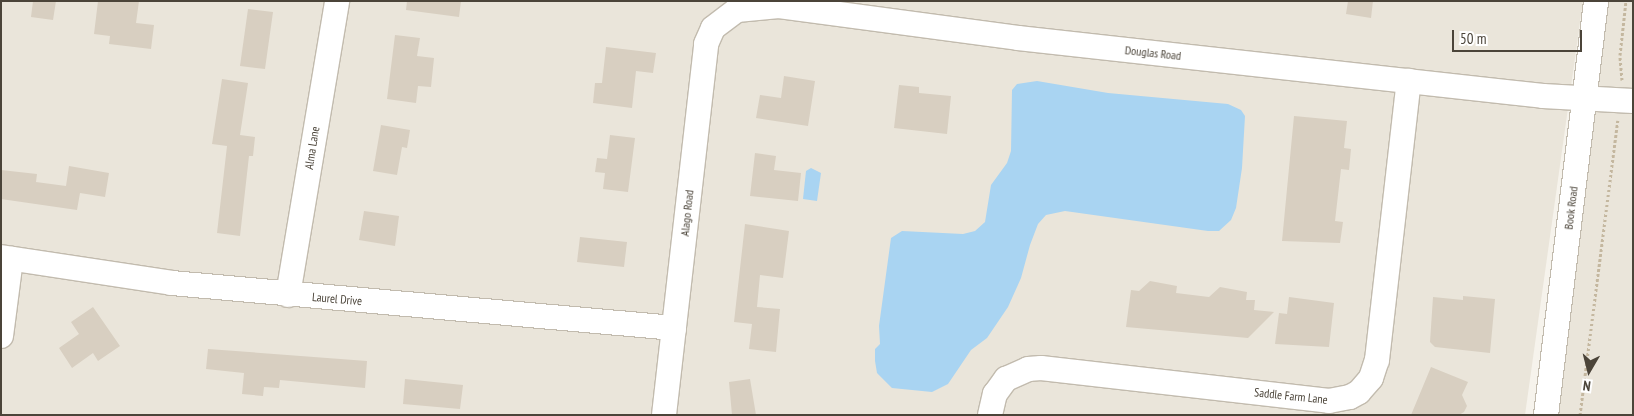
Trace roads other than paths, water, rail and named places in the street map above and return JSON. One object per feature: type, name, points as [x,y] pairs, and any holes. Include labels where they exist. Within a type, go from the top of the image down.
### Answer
[{"type":"street","name":"Alma Lane","points":[[288,295],[336,1]]},
{"type":"street","name":"Book Road","points":[[1546,415],[1596,1]]},
{"type":"street","name":"Douglas Road","points":[[724,17],[753,6],[780,6],[1018,38],[1584,100],[1625,99]]},
{"type":"street","name":"Alago Road","points":[[664,415],[706,44],[714,28],[724,17]]},
{"type":"street","name":"Saddle Farm Lane","points":[[990,415],[995,394],[1006,379],[1034,368],[1329,400],[1350,397],[1359,392],[1371,378],[1377,360],[1409,81]]},
{"type":"street","name":"Laurel Drive","points":[[6,258],[172,283],[288,295],[674,328]]},
{"type":"street","points":[[1,336],[6,258]]},
{"type":"water","points":[[1037,81],[1108,93],[1228,104],[1241,110],[1245,116],[1242,168],[1236,208],[1231,220],[1219,231],[1208,231],[1065,211],[1046,215],[1038,224],[1021,278],[1008,307],[987,338],[971,350],[948,384],[932,392],[892,388],[877,373],[875,361],[875,349],[880,344],[879,326],[891,238],[902,231],[963,234],[975,231],[985,222],[991,185],[1007,163],[1011,151],[1012,90],[1017,84]]},
{"type":"water","points":[[811,168],[821,173],[817,201],[803,199],[806,171]]}]
